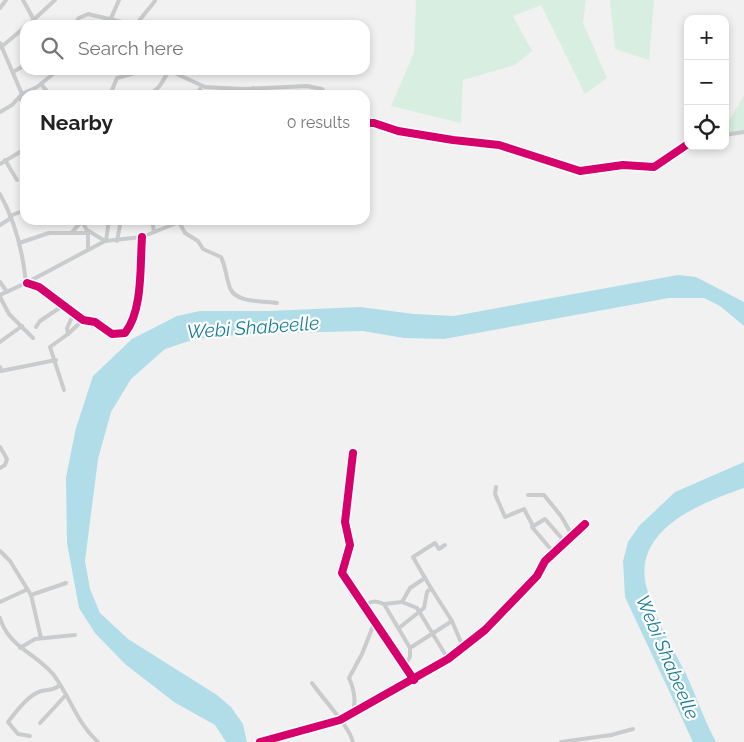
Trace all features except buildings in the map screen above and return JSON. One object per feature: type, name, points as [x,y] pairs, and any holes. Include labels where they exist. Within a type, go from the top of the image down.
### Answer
[{"type":"street","points":[[0,8],[6,0]]},
{"type":"street","points":[[23,0],[34,20],[55,0]]},
{"type":"street","points":[[110,17],[119,0]]},
{"type":"street","points":[[140,20],[156,1]]},
{"type":"street","points":[[77,20],[88,14],[118,20]]},
{"type":"street","points":[[20,31],[0,46],[13,72],[20,93]]},
{"type":"street","points":[[13,72],[20,68]]},
{"type":"street","points":[[31,90],[52,75]]},
{"type":"street","points":[[112,90],[117,78],[128,75]]},
{"type":"street","points":[[156,90],[162,84],[166,75]]},
{"type":"street","points":[[179,75],[205,87],[307,86],[323,90]]},
{"type":"street","points":[[41,84],[46,90]]},
{"type":"street","points":[[199,84],[200,90]]},
{"type":"street","points":[[0,112],[20,97]]},
{"type":"street","points":[[370,123],[398,131],[499,145],[580,172],[623,165],[654,167],[684,147]]},
{"type":"street","points":[[729,134],[744,132]]},
{"type":"street","points":[[0,164],[20,152]]},
{"type":"street","points":[[6,160],[17,180]]},
{"type":"street","points":[[0,194],[11,217],[27,283]]},
{"type":"street","points":[[0,224],[20,212]]},
{"type":"street","points":[[72,232],[78,225]]},
{"type":"street","points":[[84,225],[88,250]]},
{"type":"street","points":[[105,241],[108,225]]},
{"type":"street","points":[[117,241],[120,225]]},
{"type":"street","points":[[153,225],[154,232]]},
{"type":"street","points":[[19,244],[49,234],[86,231],[105,241],[117,241],[142,237],[172,225]]},
{"type":"street","points":[[183,225],[185,233],[198,241],[204,249],[221,258],[230,290],[234,295],[243,299],[277,303]]},
{"type":"street","points":[[27,283],[39,287],[83,320],[95,322],[112,334],[124,333],[130,327],[136,306],[142,237]]},
{"type":"street","points":[[33,338],[9,314],[0,296],[105,241]]},
{"type":"street","points":[[0,282],[6,292]]},
{"type":"street","points":[[36,327],[40,321],[64,305]]},
{"type":"street","points":[[68,334],[67,328],[74,313]]},
{"type":"street","points":[[64,390],[56,360],[50,347],[83,320]]},
{"type":"street","points":[[0,342],[22,326]]},
{"type":"street","points":[[0,370],[56,360]]},
{"type":"street","points":[[0,447],[6,460],[6,465],[0,468]]},
{"type":"street","points":[[353,453],[345,522],[350,545],[342,574],[357,599],[365,606],[414,680]]},
{"type":"street","points":[[496,488],[495,494],[505,516],[524,508],[532,527],[554,553]]},
{"type":"street","points":[[528,495],[544,495],[561,516],[572,535]]},
{"type":"street","points":[[533,526],[545,519],[565,542]]},
{"type":"street","points":[[260,742],[340,720],[414,680],[448,659],[485,630],[537,576],[545,561],[585,524]]},
{"type":"street","points":[[445,545],[439,549],[435,543],[413,557],[452,621],[463,647]]},
{"type":"street","points":[[0,551],[2,556],[14,568],[26,590],[31,595],[41,638]]},
{"type":"street","points":[[402,602],[410,588],[425,578]]},
{"type":"street","points":[[31,595],[66,583]]},
{"type":"street","points":[[399,628],[424,608],[427,592],[431,588]]},
{"type":"street","points":[[0,602],[26,590]]},
{"type":"street","points":[[365,606],[369,602],[376,601],[384,604],[402,602],[417,608],[418,613],[448,659]]},
{"type":"street","points":[[384,604],[410,648],[410,657],[404,666]]},
{"type":"street","points":[[0,618],[3,630],[20,648],[53,674],[76,712],[82,726],[98,742]]},
{"type":"street","points":[[352,714],[355,706],[353,687],[349,678],[362,654],[375,621]]},
{"type":"street","points":[[410,648],[452,621]]},
{"type":"street","points":[[0,636],[3,630]]},
{"type":"street","points":[[20,648],[25,643],[41,638],[75,635]]},
{"type":"street","points":[[312,683],[340,720],[347,726],[353,742]]},
{"type":"street","points":[[30,736],[18,734],[8,722],[21,706],[38,692],[50,692],[59,686]]},
{"type":"street","points":[[40,723],[65,696]]},
{"type":"street","points":[[561,742],[611,735],[633,729]]},
{"type":"green space","points":[[416,0],[586,0],[583,23],[607,78],[585,94],[541,5],[513,16],[532,51],[515,65],[463,80],[461,123],[391,106],[414,53]]},
{"type":"green space","points":[[610,0],[654,0],[649,60],[615,49]]},
{"type":"green space","points":[[744,95],[744,132],[729,134],[729,120]]},
{"type":"water","name":"Webi Shabeelle","points":[[678,275],[696,277],[744,302],[744,326],[720,306],[704,298],[669,298],[444,339],[404,338],[363,331],[247,334],[195,339],[165,349],[131,379],[111,412],[98,459],[85,561],[90,589],[100,613],[128,639],[217,695],[231,707],[243,724],[247,742],[226,742],[215,725],[174,702],[125,664],[95,633],[79,608],[67,543],[66,477],[76,428],[93,376],[132,339],[177,316],[200,311],[269,311],[360,307],[414,314],[454,316]]},
{"type":"water","name":"Webi Shabeelle","points":[[744,462],[744,488],[708,502],[673,522],[659,535],[649,550],[645,568],[647,589],[654,611],[685,672],[716,742],[693,742],[625,597],[623,561],[628,542],[639,526],[675,492]]},
{"type":"cycle path","points":[[370,123],[398,131],[499,145],[580,171],[623,165],[654,167],[684,147]]},
{"type":"cycle path","points":[[27,283],[39,287],[83,320],[95,322],[112,334],[125,333],[131,324],[138,300],[142,237]]},
{"type":"cycle path","points":[[353,453],[345,522],[350,545],[342,573],[414,680]]},
{"type":"cycle path","points":[[260,742],[340,720],[448,659],[485,630],[537,576],[545,561],[585,524]]}]
